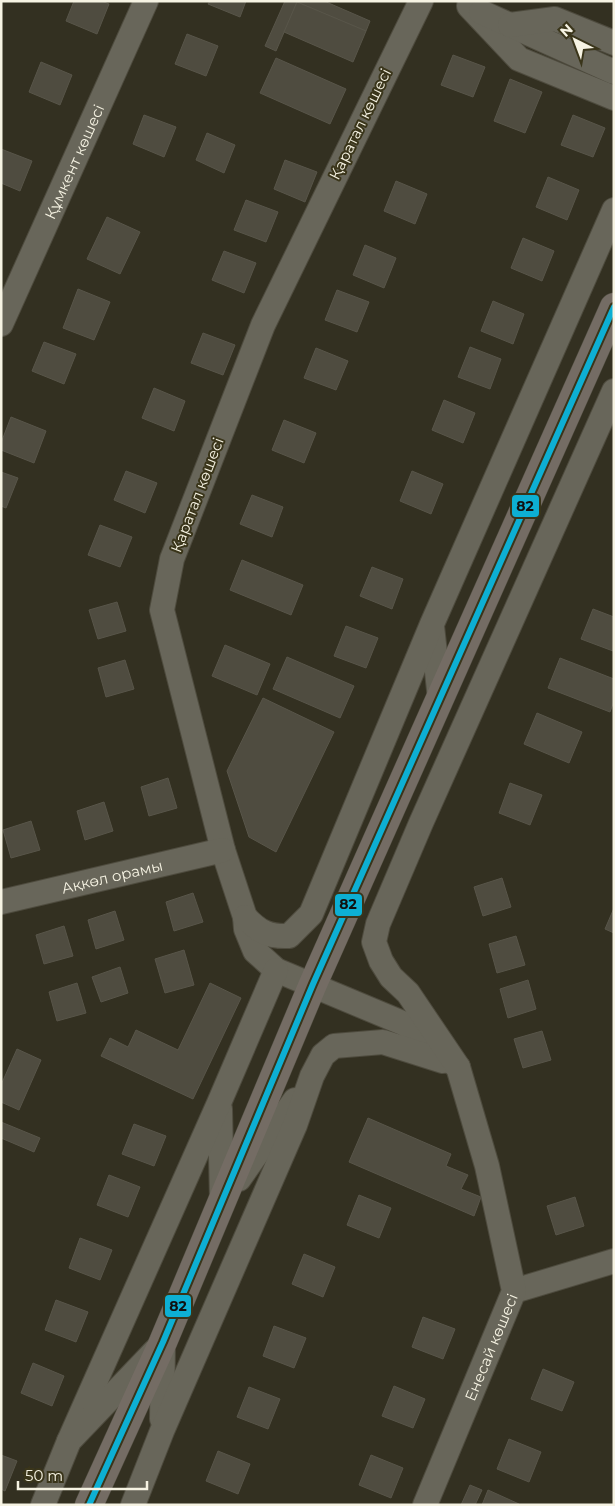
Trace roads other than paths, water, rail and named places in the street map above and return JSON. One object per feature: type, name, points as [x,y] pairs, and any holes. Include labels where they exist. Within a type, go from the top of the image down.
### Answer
[{"type":"main road","points":[[88,1505],[163,1342],[313,984],[614,307]]},
{"type":"street","name":"Құмкент көшесі","points":[[1,324],[146,1]]},
{"type":"street","name":"Қаратал көшесі","points":[[421,1],[263,325],[172,559],[162,610],[223,850],[245,918],[246,929],[255,951],[276,970],[405,1024],[458,1066]]},
{"type":"street","points":[[465,4],[614,72]]},
{"type":"street","points":[[465,4],[520,59],[614,98]]},
{"type":"street","points":[[510,25],[555,19],[614,43]]},
{"type":"street","points":[[245,918],[258,931],[274,937],[289,936],[311,914],[432,624],[614,210]]},
{"type":"street","name":"Енесай көшесі","points":[[425,1505],[514,1290],[487,1166],[458,1066],[408,993],[391,977],[381,962],[374,942],[378,924],[421,822],[614,391]]},
{"type":"street","points":[[432,624],[440,699]]},
{"type":"street","points":[[413,761],[421,822]]},
{"type":"street","name":"Ақкөл орамы","points":[[1,902],[223,850]]},
{"type":"street","points":[[43,1505],[69,1441],[220,1103],[276,970]]},
{"type":"street","points":[[222,1203],[312,1076],[323,1055],[334,1046],[382,1042],[458,1066]]},
{"type":"street","points":[[133,1505],[162,1431],[295,1124],[312,1076]]},
{"type":"street","points":[[220,1103],[222,1203]]},
{"type":"street","points":[[514,1290],[614,1260]]},
{"type":"street","points":[[69,1441],[163,1342]]},
{"type":"street","points":[[162,1431],[163,1342]]}]
